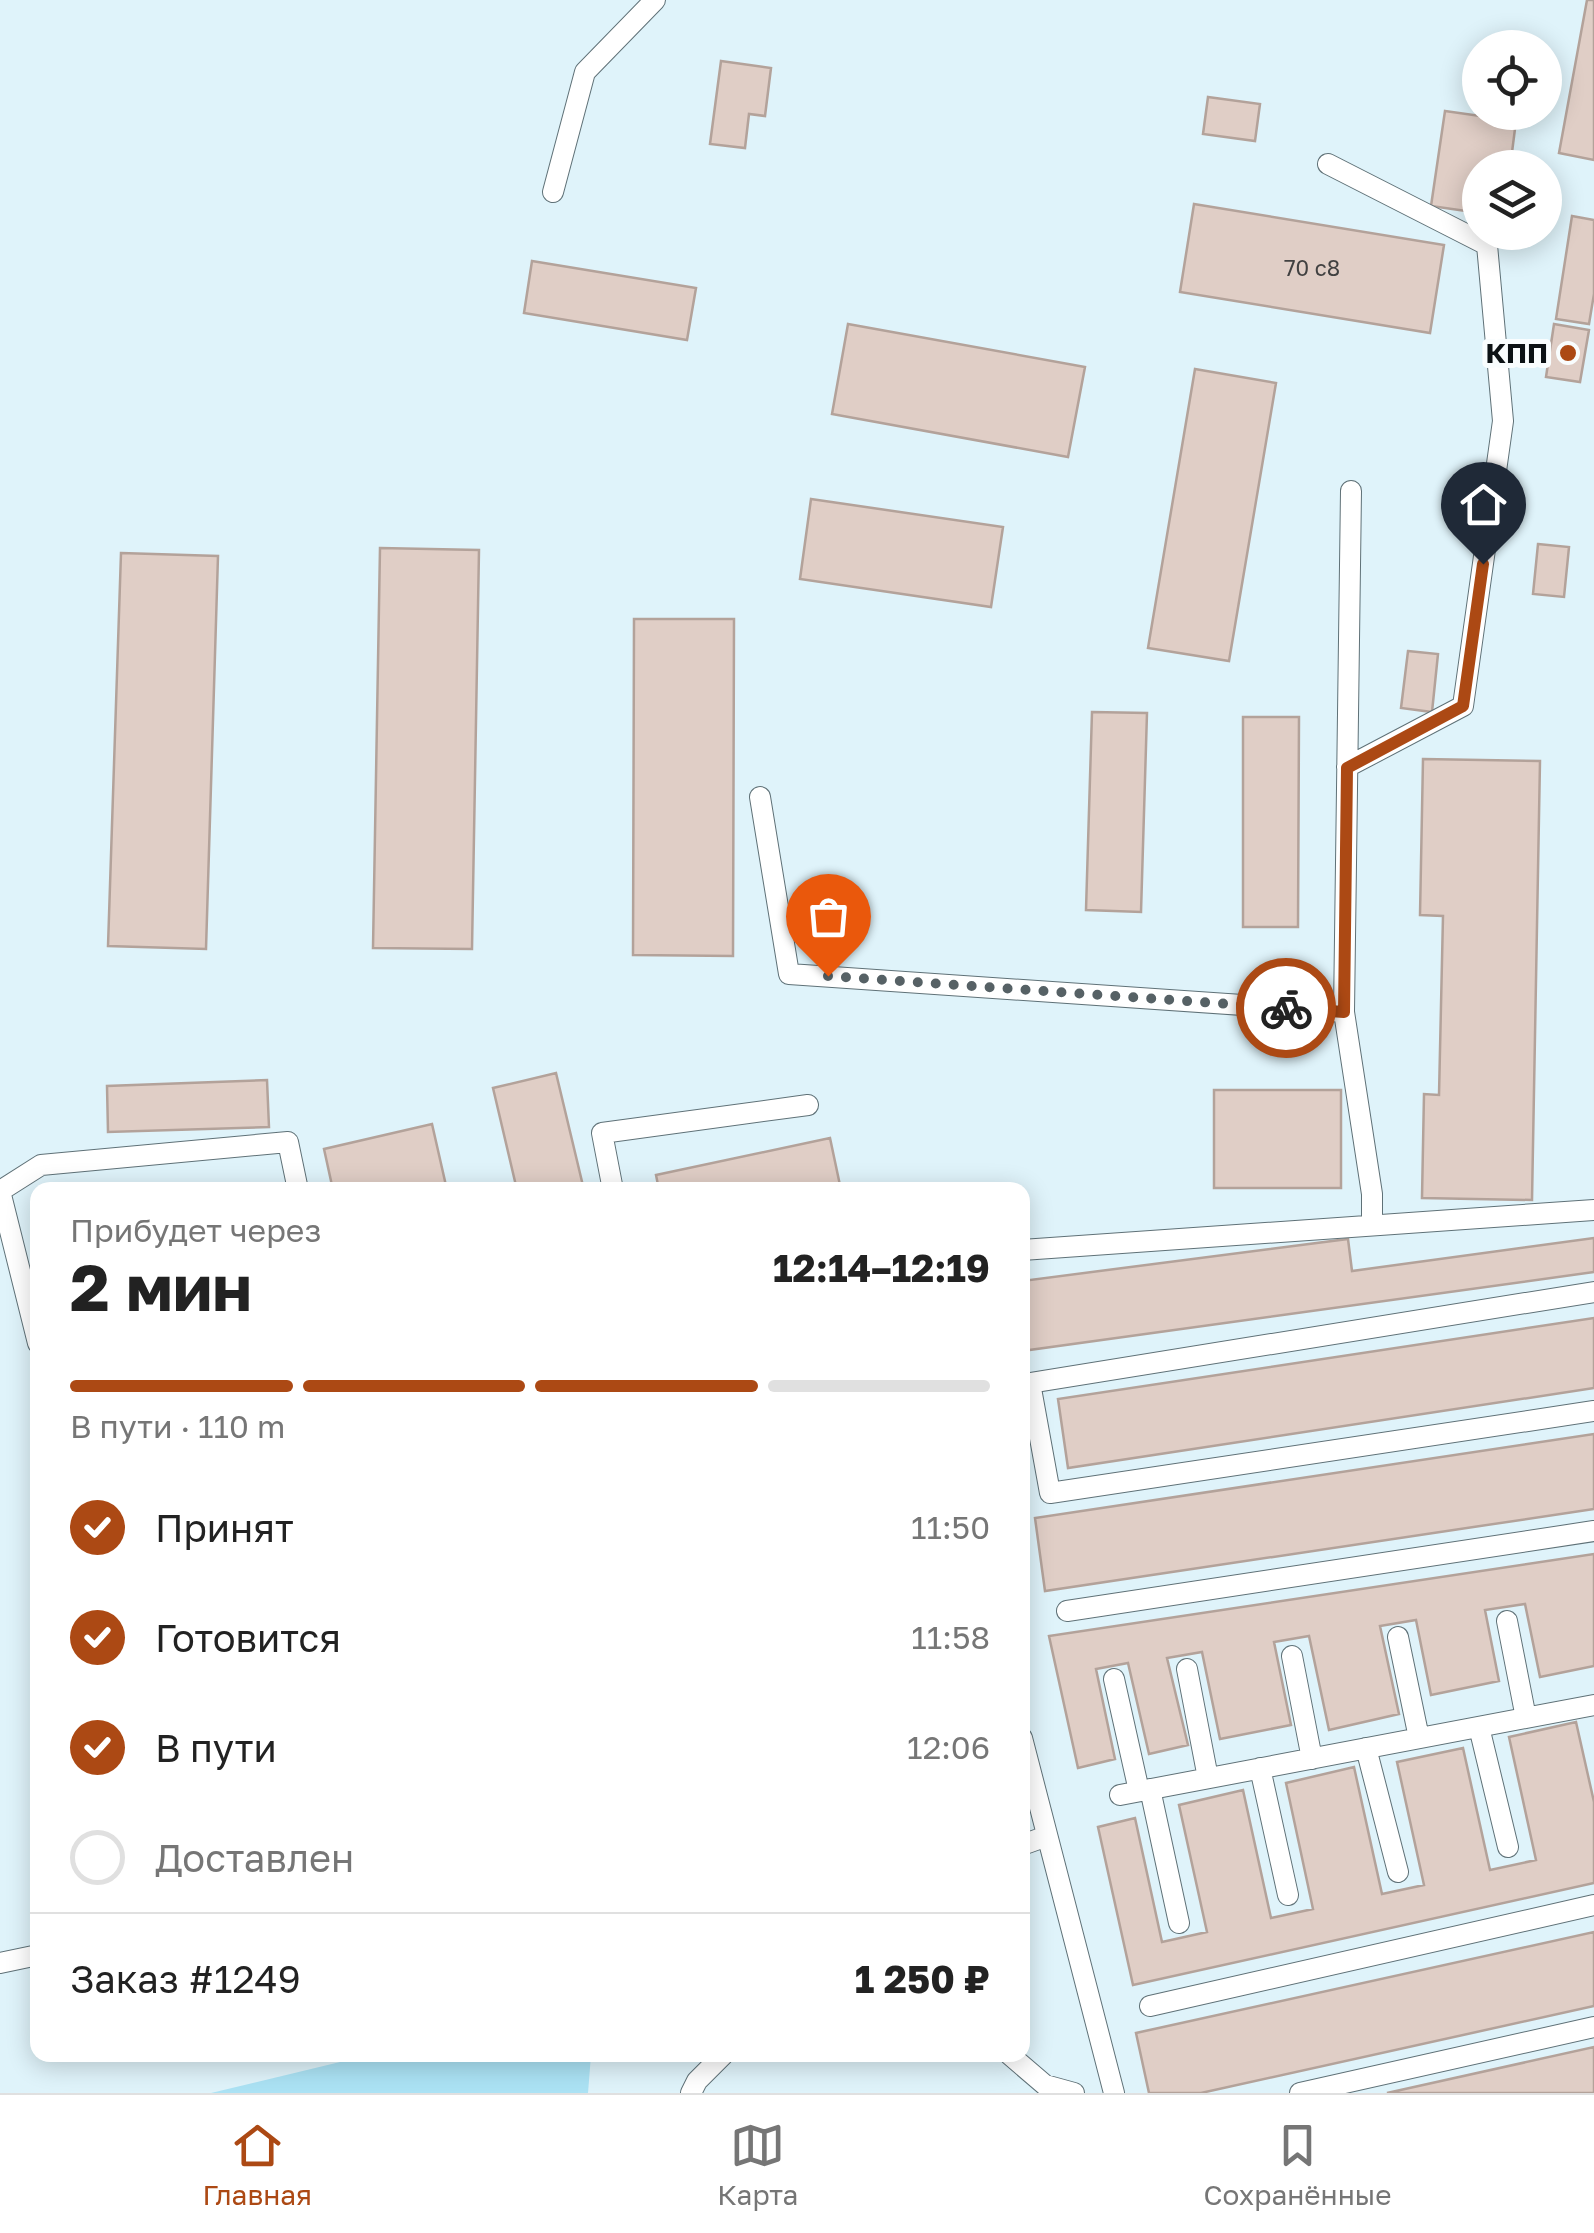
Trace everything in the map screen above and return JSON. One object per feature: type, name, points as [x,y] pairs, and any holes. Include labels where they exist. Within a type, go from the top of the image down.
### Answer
[{"type":"lane","points":[[553,192],[585,72],[655,0]]},
{"type":"lane","points":[[1328,164],[1487,245],[1503,421],[1463,706],[1347,768]]},
{"type":"lane","points":[[1351,492],[1344,1012],[1372,1194],[1372,1226]]},
{"type":"lane","points":[[760,797],[789,974],[1344,1012]]},
{"type":"lane","points":[[611,1182],[602,1134],[808,1105]]},
{"type":"lane","points":[[30,1311],[0,1191],[40,1165],[288,1142],[296,1182]]},
{"type":"lane","points":[[1030,1249],[1594,1210]]},
{"type":"lane","points":[[1594,1292],[1030,1383],[1050,1493],[1594,1411]]},
{"type":"lane","points":[[1067,1611],[1594,1531]]},
{"type":"lane","points":[[1507,1621],[1526,1718]]},
{"type":"lane","points":[[1398,1637],[1419,1738]]},
{"type":"lane","points":[[1292,1656],[1312,1759]]},
{"type":"lane","points":[[1187,1668],[1208,1778]]},
{"type":"lane","points":[[1114,1679],[1136,1792],[1179,1923]]},
{"type":"lane","points":[[1136,1792],[1594,1705]]},
{"type":"lane","points":[[1479,1727],[1508,1847]]},
{"type":"lane","points":[[1366,1748],[1398,1872]]},
{"type":"lane","points":[[1260,1768],[1288,1896]]},
{"type":"lane","points":[[1030,1769],[1114,2093]]},
{"type":"lane","points":[[1030,1842],[1047,1836]]},
{"type":"lane","points":[[1150,2006],[1594,1905]]},
{"type":"lane","points":[[0,1963],[30,1957]]},
{"type":"lane","points":[[1300,2093],[1594,2027]]},
{"type":"lane","points":[[691,2093],[716,2062]]},
{"type":"lane","points":[[1018,2062],[1045,2085],[1074,2093]]},
{"type":"shaded area","points":[[340,2062],[590,2062],[588,2093],[211,2093]]},
{"type":"building","points":[[1587,0],[1594,0],[1594,160],[1560,150]]},
{"type":"building","points":[[721,61],[771,68],[765,116],[749,114],[745,148],[710,144]]},
{"type":"building","points":[[1208,97],[1260,104],[1255,141],[1203,134]]},
{"type":"building","points":[[1445,111],[1462,113],[1462,130],[1515,130],[1512,150],[1462,150],[1462,210],[1431,206]]},
{"type":"building","points":[[1194,204],[1444,245],[1430,333],[1180,292]]},
{"type":"building","points":[[1572,216],[1594,220],[1594,294],[1589,324],[1556,319]]},
{"type":"building","points":[[532,261],[696,288],[687,340],[524,313]]},
{"type":"building","points":[[848,324],[1085,367],[1068,457],[832,414]]},
{"type":"building","name":"КПП","points":[[1554,324],[1589,330],[1580,382],[1546,377]]},
{"type":"building","points":[[1195,369],[1276,383],[1229,661],[1148,648]]},
{"type":"building","points":[[811,499],[1003,527],[991,607],[800,579]]},
{"type":"building","points":[[1538,544],[1569,547],[1564,597],[1533,594]]},
{"type":"building","points":[[380,548],[479,550],[472,949],[373,948]]},
{"type":"building","points":[[121,553],[218,556],[206,949],[108,946]]},
{"type":"building","points":[[634,619],[734,619],[733,956],[633,955]]},
{"type":"building","points":[[1408,651],[1438,654],[1432,712],[1401,708]]},
{"type":"building","points":[[1092,712],[1147,713],[1141,912],[1086,910]]},
{"type":"building","points":[[1243,717],[1299,717],[1298,927],[1243,927]]},
{"type":"building","points":[[1423,759],[1540,761],[1532,1200],[1422,1198],[1424,1094],[1439,1095],[1443,916],[1420,915]]},
{"type":"building","points":[[556,1073],[582,1182],[515,1182],[493,1088]]},
{"type":"building","points":[[267,1080],[269,1127],[108,1132],[107,1086]]},
{"type":"building","points":[[1214,1090],[1341,1090],[1341,1188],[1214,1188]]},
{"type":"building","points":[[432,1124],[445,1182],[331,1182],[324,1149]]},
{"type":"building","points":[[830,1138],[839,1182],[657,1182],[656,1175]]},
{"type":"building","points":[[1594,1238],[1594,1272],[1030,1350],[1030,1280],[1348,1239],[1352,1271]]},
{"type":"building","points":[[1594,1318],[1594,1388],[1068,1468],[1058,1399]]},
{"type":"building","points":[[1594,1434],[1594,1509],[1045,1591],[1035,1518]]},
{"type":"building","points":[[1594,1554],[1594,1666],[1540,1677],[1525,1604],[1485,1610],[1499,1681],[1431,1695],[1416,1620],[1380,1626],[1399,1714],[1329,1730],[1309,1636],[1274,1642],[1291,1725],[1220,1739],[1202,1652],[1167,1658],[1188,1745],[1149,1754],[1128,1663],[1096,1669],[1115,1759],[1078,1768],[1049,1636]]},
{"type":"building","points":[[1576,1722],[1594,1802],[1594,1883],[1133,1985],[1098,1827],[1135,1818],[1162,1942],[1207,1932],[1179,1805],[1243,1790],[1271,1918],[1313,1909],[1286,1783],[1354,1767],[1382,1894],[1424,1885],[1397,1762],[1463,1748],[1490,1870],[1536,1860],[1509,1737]]},
{"type":"building","points":[[1594,1932],[1594,2006],[1201,2093],[1149,2093],[1136,2033]]},
{"type":"building","points":[[1594,2047],[1594,2093],[1387,2093]]},
{"type":"way so far","points":[[828,976],[1286,1008]]},
{"type":"place","name":"КПП","points":[[1568,353]]},
{"type":"route","points":[[1286,1008],[1344,1012],[1347,768],[1463,706],[1483,564]]}]
